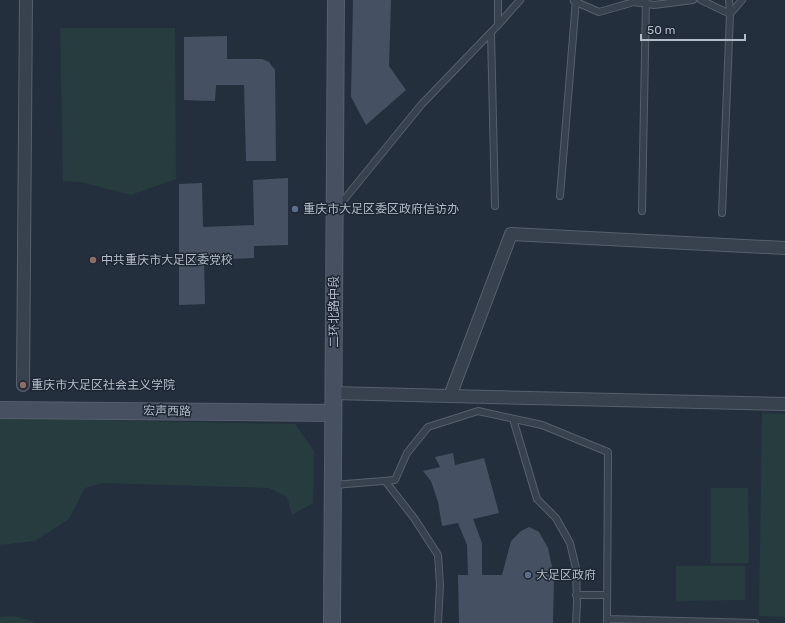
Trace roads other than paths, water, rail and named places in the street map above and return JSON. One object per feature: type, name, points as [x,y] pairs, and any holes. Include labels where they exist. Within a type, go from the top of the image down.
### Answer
[{"type":"main road","name":"二环北路中段","points":[[332,623],[336,0]]},
{"type":"main road","name":"宏声西路","points":[[0,410],[333,413]]},
{"type":"street","points":[[23,385],[26,0]]},
{"type":"street","points":[[450,396],[511,234],[785,248]]},
{"type":"street","points":[[334,393],[785,404]]},
{"type":"lane","points":[[498,0],[498,25]]},
{"type":"lane","points":[[334,211],[421,105],[520,0]]},
{"type":"lane","points":[[560,196],[575,1],[599,12],[634,2],[646,2],[654,5],[693,0]]},
{"type":"lane","points":[[701,0],[730,14]]},
{"type":"lane","points":[[722,213],[730,14],[729,0]]},
{"type":"lane","points":[[730,14],[742,0]]},
{"type":"lane","points":[[642,211],[646,2]]},
{"type":"lane","points":[[491,32],[495,206]]},
{"type":"lane","points":[[333,485],[386,482],[395,480],[407,453],[428,427],[478,411],[542,425],[608,452],[607,621],[756,623]]},
{"type":"lane","points":[[513,419],[537,499],[556,518],[570,543],[576,568],[576,623]]},
{"type":"lane","points":[[386,482],[414,518],[438,555],[440,585],[438,623]]},
{"type":"lane","points":[[576,595],[607,595]]},
{"type":"place","name":"重庆市大足区委区政府信访办","points":[[295,209]]},
{"type":"place","name":"中共重庆市大足区委党校","points":[[93,260]]},
{"type":"place","name":"重庆市大足区社会主义学院","points":[[23,385]]},
{"type":"place","name":"大足区政府","points":[[528,575]]}]
